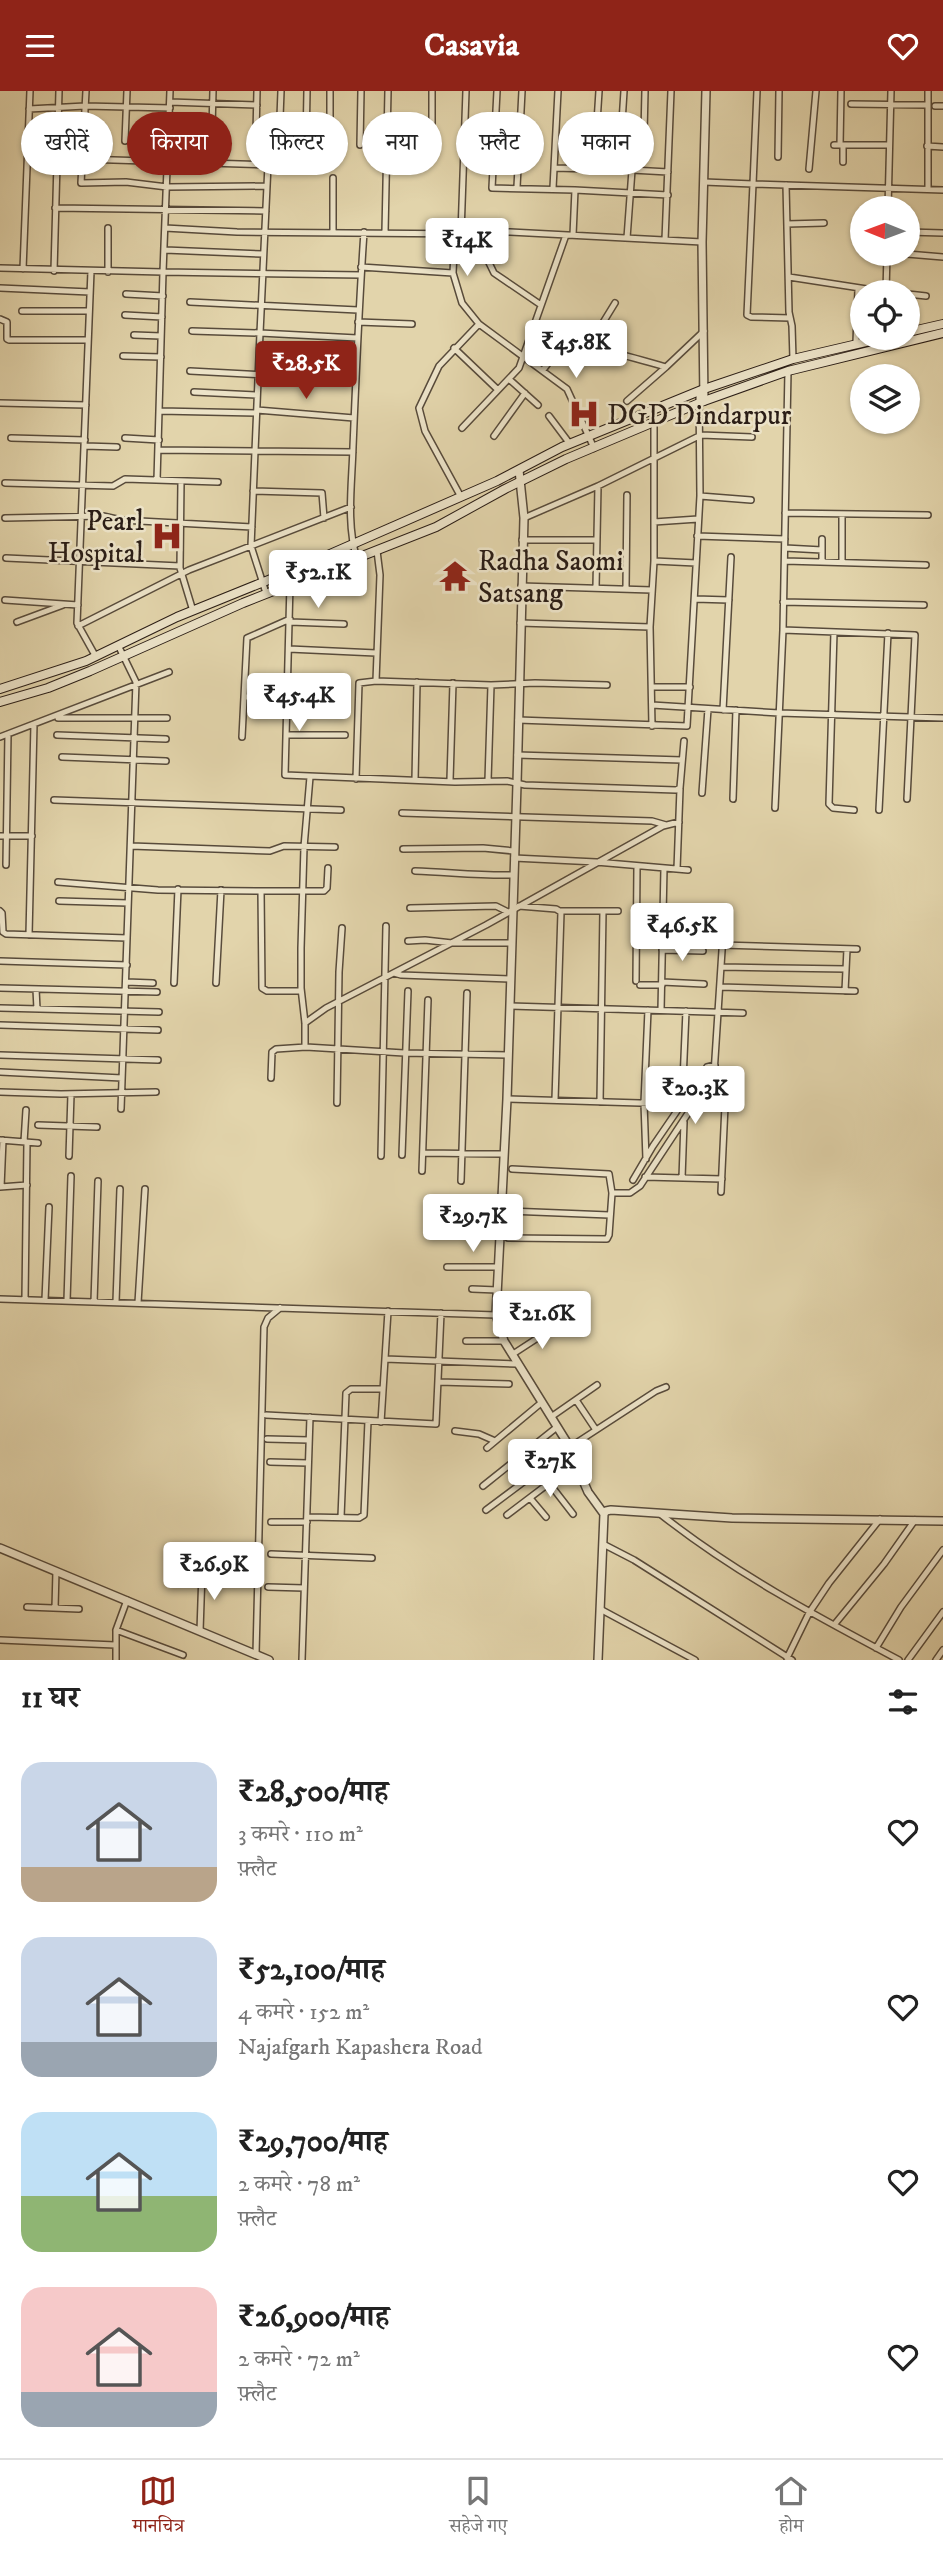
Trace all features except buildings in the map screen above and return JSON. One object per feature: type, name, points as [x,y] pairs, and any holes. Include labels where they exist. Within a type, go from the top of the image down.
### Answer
[{"type":"main road","points":[[920,331],[941,329]]},
{"type":"main road","points":[[0,702],[48,688],[266,593],[436,527],[521,481],[702,402],[788,371],[941,329]]},
{"type":"main road","points":[[0,689],[86,661],[193,611],[461,497],[570,444],[702,390],[793,359],[850,344]]},
{"type":"main road","points":[[812,354],[813,364]]},
{"type":"main road","points":[[86,661],[90,671]]},
{"type":"street","points":[[23,269],[30,91]]},
{"type":"street","points":[[54,271],[59,91]]},
{"type":"street","points":[[85,112],[86,91]]},
{"type":"street","points":[[125,141],[127,91]]},
{"type":"street","points":[[170,91],[170,112]]},
{"type":"street","points":[[213,91],[213,112]]},
{"type":"street","points":[[257,91],[257,112]]},
{"type":"street","points":[[280,112],[281,91]]},
{"type":"street","points":[[307,91],[307,112]]},
{"type":"street","points":[[330,91],[330,112]]},
{"type":"street","points":[[360,145],[361,91]]},
{"type":"street","points":[[385,232],[388,91]]},
{"type":"street","points":[[432,91],[432,112]]},
{"type":"street","points":[[466,91],[458,233],[453,273],[462,303],[479,324],[567,389],[594,448]]},
{"type":"street","points":[[497,91],[491,185],[494,188],[553,188],[668,195]]},
{"type":"street","points":[[517,187],[522,91]]},
{"type":"street","points":[[553,188],[558,91]]},
{"type":"street","points":[[598,112],[599,91]]},
{"type":"street","points":[[623,112],[624,91]]},
{"type":"street","points":[[645,91],[645,112]]},
{"type":"street","points":[[665,240],[670,91]]},
{"type":"street","points":[[518,720],[687,726],[695,599],[702,402],[706,91]]},
{"type":"street","points":[[757,91],[747,315],[790,318]]},
{"type":"street","points":[[778,157],[779,91]]},
{"type":"street","points":[[809,169],[816,91]]},
{"type":"street","points":[[841,91],[839,145],[843,162]]},
{"type":"street","points":[[888,196],[891,91]]},
{"type":"street","points":[[928,189],[927,146],[931,105],[929,91]]},
{"type":"street","points":[[851,104],[943,106]]},
{"type":"street","points":[[29,109],[257,105]]},
{"type":"street","points":[[839,145],[889,145]]},
{"type":"street","points":[[927,146],[943,147]]},
{"type":"street","points":[[232,164],[268,165],[251,547],[266,593]]},
{"type":"street","points":[[554,168],[558,168]]},
{"type":"street","points":[[654,171],[668,172]]},
{"type":"street","points":[[81,175],[81,183],[167,187],[267,185]]},
{"type":"street","points":[[157,480],[167,175]]},
{"type":"street","points":[[627,238],[632,175]]},
{"type":"street","points":[[333,178],[333,232]]},
{"type":"street","points":[[704,182],[943,190]]},
{"type":"street","points":[[786,185],[793,359]]},
{"type":"street","points":[[462,428],[519,368],[570,235],[575,190]]},
{"type":"street","points":[[55,208],[265,211]]},
{"type":"street","points":[[787,224],[824,223]]},
{"type":"street","points":[[108,228],[108,272]]},
{"type":"street","points":[[165,228],[475,234],[510,232],[702,242]]},
{"type":"street","points":[[356,559],[352,544],[351,506],[358,310],[364,232]]},
{"type":"street","points":[[920,232],[943,233]]},
{"type":"street","points":[[475,234],[494,273],[541,305]]},
{"type":"street","points":[[165,250],[263,254]]},
{"type":"street","points":[[920,255],[943,257]]},
{"type":"street","points":[[361,267],[453,273]]},
{"type":"street","points":[[0,268],[361,275]]},
{"type":"street","points":[[91,271],[78,626],[96,656]]},
{"type":"street","points":[[789,277],[850,288]]},
{"type":"street","points":[[0,288],[90,292]]},
{"type":"street","points":[[126,294],[163,296]]},
{"type":"street","points":[[920,295],[926,296]]},
{"type":"street","points":[[190,302],[358,310]]},
{"type":"street","points":[[588,347],[615,303]]},
{"type":"street","points":[[22,311],[89,311]]},
{"type":"street","points":[[125,315],[162,317]]},
{"type":"street","points":[[0,319],[7,322],[9,340],[88,340]]},
{"type":"street","points":[[358,321],[412,324]]},
{"type":"street","points":[[461,497],[425,431],[419,408],[439,366],[479,324]]},
{"type":"street","points":[[192,331],[357,338]]},
{"type":"street","points":[[627,401],[704,331]]},
{"type":"street","points":[[134,335],[161,336]]},
{"type":"street","points":[[543,370],[562,349],[588,347],[666,367]]},
{"type":"street","points":[[454,348],[497,389]]},
{"type":"street","points":[[123,356],[161,357]]},
{"type":"street","points":[[190,371],[355,380]]},
{"type":"street","points":[[775,808],[783,630],[788,371]]},
{"type":"street","points":[[509,379],[538,405]]},
{"type":"street","points":[[194,392],[257,395]]},
{"type":"street","points":[[494,436],[525,393]]},
{"type":"street","points":[[0,403],[86,405]]},
{"type":"street","points":[[160,411],[256,411],[354,418]]},
{"type":"street","points":[[549,416],[570,444]]},
{"type":"street","points":[[652,726],[650,627],[656,459],[654,423]]},
{"type":"street","points":[[524,518],[598,487],[701,435],[752,437]]},
{"type":"street","points":[[11,438],[117,447]]},
{"type":"street","points":[[125,438],[159,440]]},
{"type":"street","points":[[158,450],[353,452]]},
{"type":"street","points":[[519,470],[524,518],[517,784],[507,1099],[496,1315],[504,1341],[569,1447],[588,1492],[604,1514],[598,1660]]},
{"type":"street","points":[[5,483],[113,486],[125,479],[218,482]]},
{"type":"street","points":[[181,481],[180,566],[193,611]]},
{"type":"street","points":[[596,588],[598,487]]},
{"type":"street","points":[[253,491],[322,493],[324,518]]},
{"type":"street","points":[[626,588],[627,495]]},
{"type":"street","points":[[699,496],[751,500]]},
{"type":"street","points":[[78,626],[181,574],[351,506]]},
{"type":"street","points":[[785,513],[928,516]]},
{"type":"street","points":[[842,514],[842,562]]},
{"type":"street","points":[[5,518],[103,516],[121,520],[252,527]]},
{"type":"street","points":[[654,522],[698,519]]},
{"type":"street","points":[[697,536],[785,539]]},
{"type":"street","points":[[822,539],[822,562]]},
{"type":"street","points":[[522,540],[597,540]]},
{"type":"street","points":[[785,548],[822,550]]},
{"type":"street","points":[[376,681],[380,575],[377,551]]},
{"type":"street","points":[[723,710],[731,557]]},
{"type":"street","points":[[6,558],[180,566]]},
{"type":"street","points":[[654,561],[696,563]]},
{"type":"street","points":[[785,561],[926,565]]},
{"type":"street","points":[[290,584],[285,775],[680,789]]},
{"type":"street","points":[[521,586],[652,590]]},
{"type":"street","points":[[695,599],[729,600]]},
{"type":"street","points":[[5,600],[78,605]]},
{"type":"street","points":[[783,602],[924,605]]},
{"type":"street","points":[[17,622],[67,604]]},
{"type":"street","points":[[242,737],[247,638],[290,621],[344,624]]},
{"type":"street","points":[[520,623],[650,627]]},
{"type":"street","points":[[783,630],[915,635],[907,799]]},
{"type":"street","points":[[834,632],[829,804],[833,808],[854,810]]},
{"type":"street","points":[[879,810],[888,633]]},
{"type":"street","points":[[118,645],[135,682],[121,1109]]},
{"type":"street","points":[[289,649],[376,653]]},
{"type":"street","points":[[0,737],[169,672]]},
{"type":"street","points":[[356,779],[359,684],[362,681],[607,685]]},
{"type":"street","points":[[415,780],[418,682]]},
{"type":"street","points":[[450,780],[453,683]]},
{"type":"street","points":[[488,781],[491,685]]},
{"type":"street","points":[[652,687],[690,687]]},
{"type":"street","points":[[288,690],[338,692]]},
{"type":"street","points":[[244,697],[287,697]]},
{"type":"street","points":[[652,705],[779,713],[943,718]]},
{"type":"street","points":[[702,793],[708,709]]},
{"type":"street","points":[[733,799],[736,711]]},
{"type":"street","points":[[52,718],[167,718]]},
{"type":"street","points":[[29,935],[34,724]]},
{"type":"street","points":[[6,865],[3,836],[8,734]]},
{"type":"street","points":[[57,735],[166,739]]},
{"type":"street","points":[[286,735],[345,735]]},
{"type":"street","points":[[677,869],[684,741]]},
{"type":"street","points":[[517,755],[682,760]]},
{"type":"street","points":[[62,757],[166,761]]},
{"type":"street","points":[[305,1047],[301,991],[304,847],[310,777]]},
{"type":"street","points":[[54,800],[341,810]]},
{"type":"street","points":[[402,813],[652,821],[666,825]]},
{"type":"street","points":[[305,1023],[326,1008],[452,943],[596,862],[666,825],[679,822]]},
{"type":"street","points":[[3,836],[32,836]]},
{"type":"street","points":[[131,846],[270,851],[282,846],[335,847]]},
{"type":"street","points":[[403,849],[483,848],[514,855],[688,870]]},
{"type":"street","points":[[637,866],[638,983],[704,984]]},
{"type":"street","points":[[58,882],[178,890],[326,890],[328,868]]},
{"type":"street","points":[[661,1010],[664,868]]},
{"type":"street","points":[[415,871],[478,876],[513,875]]},
{"type":"street","points":[[174,983],[178,890]]},
{"type":"street","points":[[216,983],[221,890]]},
{"type":"street","points":[[261,891],[262,988],[267,991],[301,991]]},
{"type":"street","points":[[59,901],[128,903]]},
{"type":"street","points":[[410,908],[496,906],[560,911],[618,911]]},
{"type":"street","points":[[0,911],[4,933],[127,938]]},
{"type":"street","points":[[555,1100],[560,911]]},
{"type":"street","points":[[600,1102],[604,911]]},
{"type":"street","points":[[381,1156],[386,926]]},
{"type":"street","points":[[337,1103],[342,927]]},
{"type":"street","points":[[612,1193],[630,1193],[640,1186],[710,1082],[715,1065],[723,935]]},
{"type":"street","points":[[408,941],[511,943]]},
{"type":"street","points":[[722,944],[857,949]]},
{"type":"street","points":[[845,991],[847,949]]},
{"type":"street","points":[[663,950],[703,951]]},
{"type":"street","points":[[0,961],[127,965]]},
{"type":"street","points":[[721,967],[846,969]]},
{"type":"street","points":[[394,973],[510,979]]},
{"type":"street","points":[[126,982],[153,983]]},
{"type":"street","points":[[720,987],[855,991]]},
{"type":"street","points":[[0,988],[157,992]]},
{"type":"street","points":[[36,989],[37,1009]]},
{"type":"street","points":[[402,1155],[408,991]]},
{"type":"street","points":[[461,1181],[467,993]]},
{"type":"street","points":[[422,1171],[428,1000]]},
{"type":"street","points":[[510,1006],[743,1013]]},
{"type":"street","points":[[0,1008],[159,1012]]},
{"type":"street","points":[[646,1159],[644,1103],[648,1010]]},
{"type":"street","points":[[685,1011],[683,1081],[696,1083]]},
{"type":"street","points":[[0,1025],[158,1030]]},
{"type":"street","points":[[271,1078],[273,1050],[305,1047],[426,1054],[508,1055]]},
{"type":"street","points":[[0,1055],[158,1060]]},
{"type":"street","points":[[633,1180],[707,1067],[715,1065]]},
{"type":"street","points":[[0,1072],[122,1078]]},
{"type":"street","points":[[0,1092],[156,1092]]},
{"type":"street","points":[[69,1156],[71,1094]]},
{"type":"street","points":[[507,1099],[740,1106]]},
{"type":"street","points":[[721,1192],[725,1106]]},
{"type":"street","points":[[25,1299],[26,1110]]},
{"type":"street","points":[[682,1178],[684,1119]]},
{"type":"street","points":[[38,1125],[97,1127]]},
{"type":"street","points":[[27,1185],[1,1187],[1,1140],[38,1143]]},
{"type":"street","points":[[423,1153],[503,1154]]},
{"type":"street","points":[[508,1238],[604,1240],[609,1235],[612,1193],[609,1174],[512,1169]]},
{"type":"street","points":[[67,1301],[71,1176]]},
{"type":"street","points":[[645,1177],[722,1179]]},
{"type":"street","points":[[94,1302],[98,1181]]},
{"type":"street","points":[[116,1302],[120,1189]]},
{"type":"street","points":[[138,1303],[145,1189]]},
{"type":"street","points":[[45,1300],[49,1207]]},
{"type":"street","points":[[509,1211],[609,1215]]},
{"type":"street","points":[[447,1266],[498,1267]]},
{"type":"street","points":[[472,1289],[497,1290]]},
{"type":"street","points":[[0,1299],[496,1315]]},
{"type":"street","points":[[0,1548],[263,1658],[264,1327],[268,1318],[280,1308]]},
{"type":"street","points":[[381,1422],[388,1311]]},
{"type":"street","points":[[266,1415],[436,1424],[441,1313]]},
{"type":"street","points":[[513,1354],[556,1326]]},
{"type":"street","points":[[466,1341],[504,1341]]},
{"type":"street","points":[[385,1359],[517,1364]]},
{"type":"street","points":[[439,1382],[509,1384]]},
{"type":"street","points":[[551,1417],[597,1385]]},
{"type":"street","points":[[486,1510],[569,1447],[666,1387]]},
{"type":"street","points":[[341,1517],[347,1391],[383,1389]]},
{"type":"street","points":[[576,1400],[596,1430]]},
{"type":"street","points":[[486,1448],[541,1403]]},
{"type":"street","points":[[302,1660],[310,1417]]},
{"type":"street","points":[[271,1522],[359,1518],[364,1515],[368,1421]]},
{"type":"street","points":[[483,1486],[557,1427]]},
{"type":"street","points":[[455,1431],[480,1434],[495,1441]]},
{"type":"street","points":[[267,1439],[309,1440]]},
{"type":"street","points":[[270,1462],[309,1463]]},
{"type":"street","points":[[507,1515],[577,1462]]},
{"type":"street","points":[[548,1483],[573,1514]]},
{"type":"street","points":[[530,1498],[546,1517]]},
{"type":"street","points":[[604,1514],[611,1510],[732,1518],[943,1521]]},
{"type":"street","points":[[656,1511],[694,1540],[809,1613],[899,1660]]},
{"type":"street","points":[[603,1544],[634,1560],[789,1659],[809,1613],[829,1583],[880,1519]]},
{"type":"street","points":[[834,1625],[884,1564],[915,1520]]},
{"type":"street","points":[[876,1648],[901,1607],[943,1550]]},
{"type":"street","points":[[271,1554],[372,1558]]},
{"type":"street","points":[[55,1608],[56,1571]]},
{"type":"street","points":[[200,1631],[202,1572]]},
{"type":"street","points":[[268,1587],[304,1588]]},
{"type":"street","points":[[116,1660],[116,1630],[127,1600]]},
{"type":"street","points":[[27,1607],[79,1609]]},
{"type":"street","points":[[600,1609],[695,1660]]},
{"type":"street","points":[[908,1660],[943,1612]]},
{"type":"street","points":[[116,1630],[183,1655]]},
{"type":"street","points":[[0,1640],[115,1645]]},
{"type":"street","points":[[936,1660],[943,1650]]},
{"type":"place","name":"DGD Dindarpur","points":[[584,414]]},
{"type":"place","name":"Pearl Hospital","points":[[167,536]]},
{"type":"place","name":"Radha Saomi Satsang","points":[[455,576]]}]
